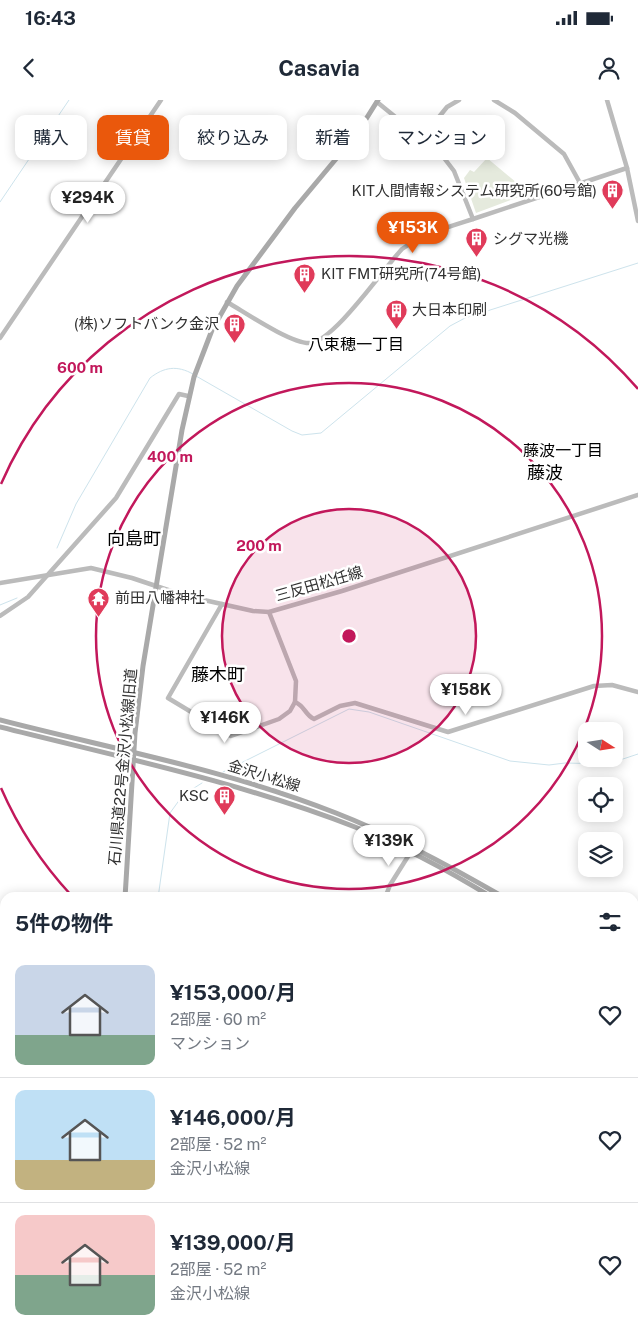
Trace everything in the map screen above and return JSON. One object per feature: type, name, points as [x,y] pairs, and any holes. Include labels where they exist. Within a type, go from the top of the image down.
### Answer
[{"type":"main road","name":"石川県道22号金沢小松線旧道","points":[[125,892],[134,751],[140,691],[155,587],[188,396],[195,374],[212,330],[227,302],[251,265],[356,135],[378,101]]},
{"type":"main road","name":"金沢小松線","points":[[0,720],[134,751],[246,783],[334,812],[493,892]]},
{"type":"main road","name":"金沢小松線","points":[[0,727],[134,760],[294,804],[412,850],[484,892]]},
{"type":"street","points":[[0,338],[160,100]]},
{"type":"street","points":[[441,115],[447,108],[459,100]]},
{"type":"street","points":[[494,100],[515,113],[564,154],[580,183]]},
{"type":"street","points":[[607,100],[627,168],[638,221]]},
{"type":"street","points":[[378,101],[395,115]]},
{"type":"street","points":[[446,160],[454,171],[473,219]]},
{"type":"street","points":[[227,302],[296,341],[311,344],[328,336],[402,249],[413,241],[440,229],[627,168]]},
{"type":"street","points":[[0,616],[28,597],[116,498],[179,394],[188,396]]},
{"type":"street","name":"三反田松任線","points":[[0,583],[91,568],[222,604],[253,611],[269,612],[342,591],[638,496]]},
{"type":"street","points":[[222,604],[168,698],[231,736],[279,719],[290,711],[296,702],[296,682],[269,612]]},
{"type":"street","points":[[296,702],[303,706],[307,715],[314,719],[340,706],[356,703],[448,732],[594,686],[612,685],[638,692]]},
{"type":"street","points":[[387,892],[412,850]]},
{"type":"shaded area","points":[[485,160],[489,160],[529,193],[476,213],[464,178],[470,170],[474,172]]},
{"type":"waterway","points":[[0,202],[69,100]]},
{"type":"waterway","points":[[196,376],[292,431],[302,435],[321,433],[450,326],[465,318],[638,263]]},
{"type":"waterway","points":[[57,548],[76,504],[150,378],[160,371],[171,368],[182,369],[193,374]]},
{"type":"waterway","points":[[0,605],[17,598]]},
{"type":"waterway","points":[[223,772],[349,709],[369,712],[510,761],[549,765],[565,763],[608,764],[638,754]]},
{"type":"waterway","points":[[159,892],[170,813],[183,795],[202,783]]},
{"type":"place","name":"KIT人間情報システム研究所(60号館)","points":[[613,210]]},
{"type":"place","name":"シグマ光機","points":[[477,258]]},
{"type":"place","name":"KIT FMT研究所(74号館)","points":[[305,293]]},
{"type":"place","name":"大日本印刷","points":[[396,329]]},
{"type":"place","name":"(株)ソフトバンク金沢","points":[[235,343]]},
{"type":"place","name":"前田八幡神社","points":[[99,617]]},
{"type":"place","name":"KSC","points":[[225,815]]},
{"type":"district","name":"八束穂一丁目","points":[[356,344]]},
{"type":"district","name":"藤波一丁目","points":[[563,450]]},
{"type":"district","name":"藤波","points":[[545,473]]},
{"type":"district","name":"向島町","points":[[134,539]]},
{"type":"district","name":"藤木町","points":[[218,675]]}]
